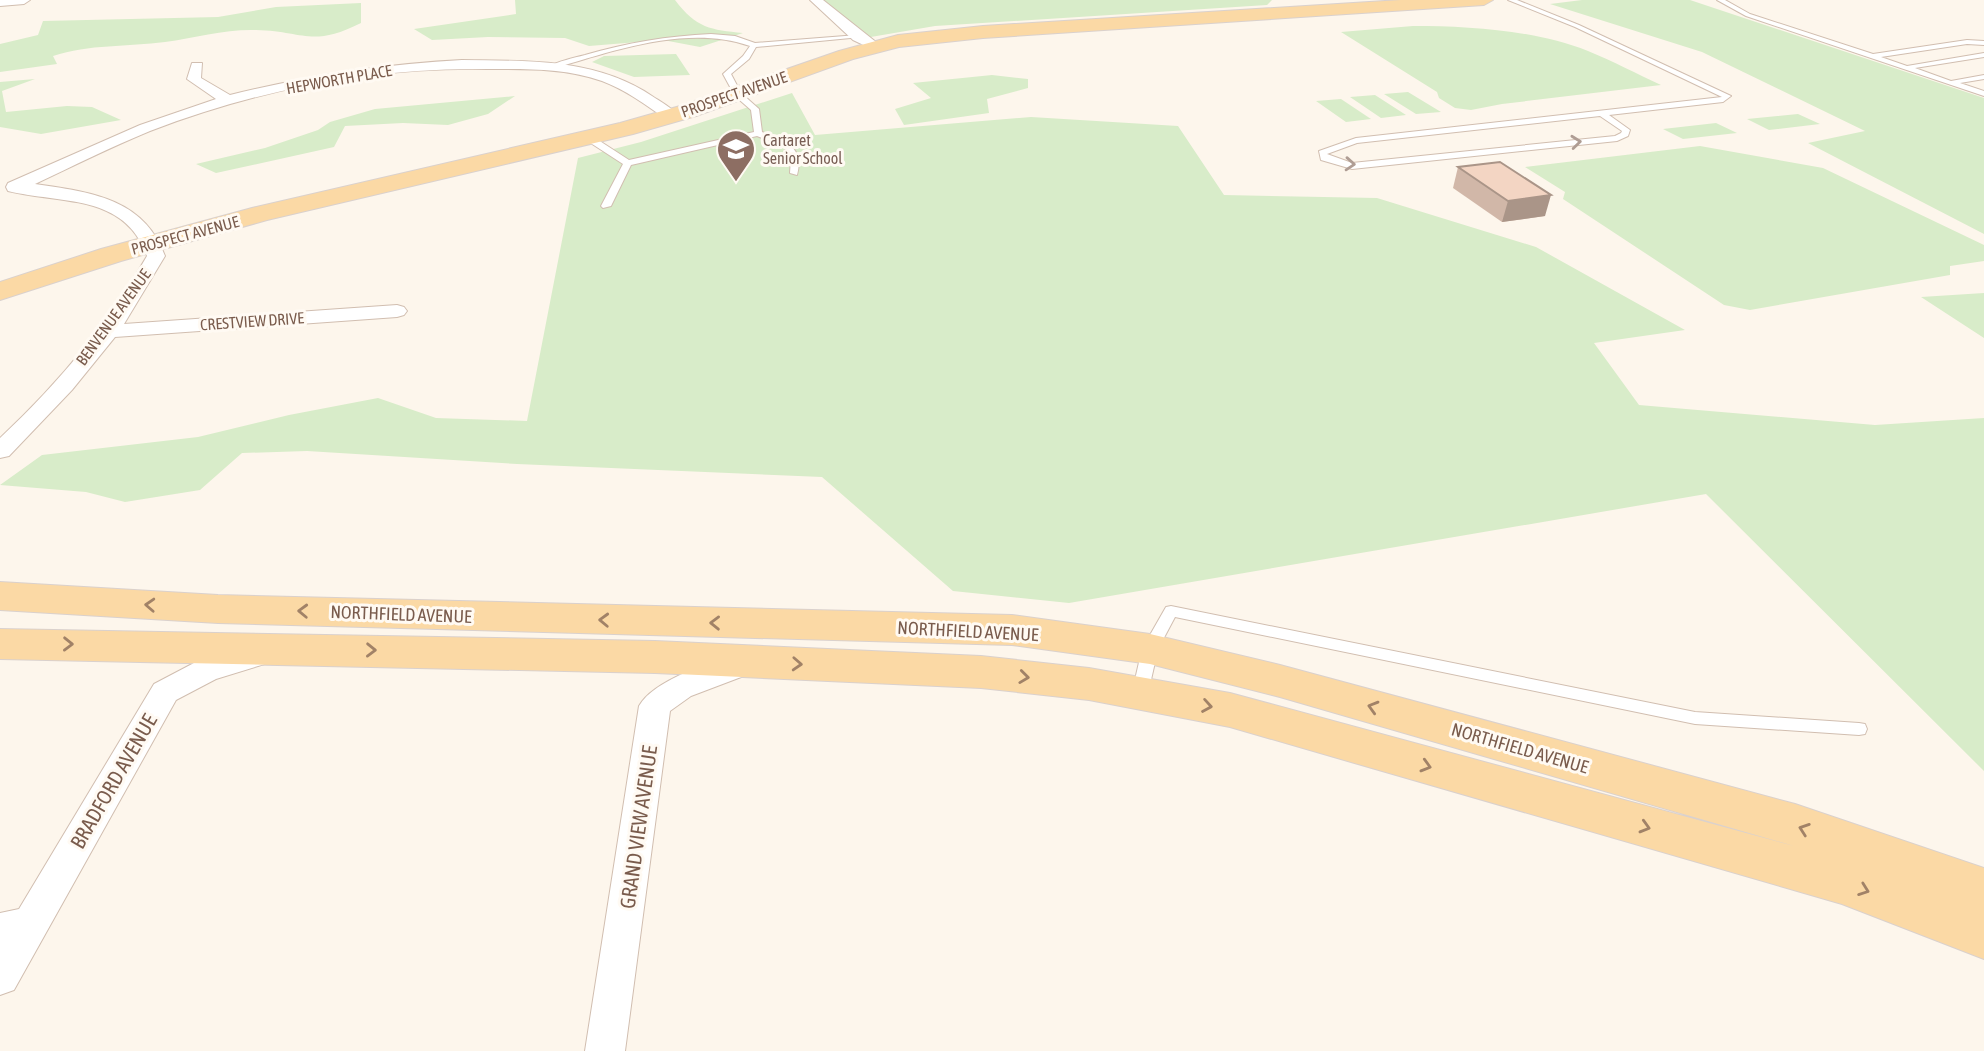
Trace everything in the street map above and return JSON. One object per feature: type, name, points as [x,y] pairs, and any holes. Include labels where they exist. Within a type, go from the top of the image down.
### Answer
[{"type":"main road","name":"PROSPECT AVENUE","points":[[0,291],[154,242],[261,214],[589,138],[671,116],[738,94],[866,42],[1484,0]]},
{"type":"main road","name":"NORTHFIELD AVENUE","points":[[0,596],[664,640],[749,662],[981,672],[1089,684],[1145,671],[1280,681],[1795,825],[1984,891]]},
{"type":"main road","points":[[191,646],[218,609]]},
{"type":"main road","name":"NORTHFIELD AVENUE","points":[[0,644],[279,648],[1012,630],[1145,671],[1230,710],[1847,883],[1984,934]]},
{"type":"street","points":[[0,2],[24,0]]},
{"type":"street","points":[[816,0],[866,42]]},
{"type":"street","name":"HEPWORTH PLACE","points":[[7,187],[146,128],[229,101],[327,79],[397,69],[467,64],[552,67],[608,78],[671,116]]},
{"type":"street","points":[[197,66],[194,79],[229,101]]},
{"type":"street","points":[[7,187],[78,196],[103,204],[142,225],[154,242]]},
{"type":"street","name":"BENVENUE AVENUE","points":[[0,451],[67,379],[106,331],[149,269],[156,256],[154,242]]},
{"type":"street","name":"CRESTVIEW DRIVE","points":[[106,331],[397,311]]},
{"type":"street","name":"BRADFORD AVENUE","points":[[0,977],[16,926],[165,692],[205,671],[279,648]]},
{"type":"street","name":"GRAND VIEW AVENUE","points":[[605,1051],[655,706],[680,688],[749,662]]},
{"type":"lane","points":[[1510,0],[1551,15],[1727,96],[1723,100],[1601,113],[1356,141],[1322,153],[1330,161],[1352,166],[1617,138],[1626,134],[1626,130],[1601,113]]},
{"type":"lane","points":[[1720,0],[1748,15],[1984,94]]},
{"type":"lane","points":[[552,67],[602,51],[686,37],[741,38],[754,45],[866,42]]},
{"type":"lane","points":[[1872,56],[1967,42],[1984,43]]},
{"type":"lane","points":[[754,45],[746,57],[727,74],[738,94],[755,108],[758,133]]},
{"type":"lane","points":[[1905,68],[1984,55]]},
{"type":"lane","points":[[1950,83],[1984,77]]},
{"type":"lane","points":[[589,138],[628,163],[758,133],[787,145],[795,158],[793,173]]},
{"type":"lane","points":[[606,206],[628,163]]},
{"type":"lane","points":[[1145,671],[1171,611],[1695,718],[1860,729]]},
{"type":"green space","points":[[515,0],[675,0],[690,17],[705,26],[743,33],[700,47],[663,40],[589,46],[565,38],[488,37],[432,40],[414,29],[516,14]]},
{"type":"green space","points":[[820,0],[1272,0],[1267,5],[935,26],[865,38]]},
{"type":"green space","points":[[1582,0],[1690,0],[1984,98],[1984,234],[1808,143],[1865,131],[1702,52],[1550,4]]},
{"type":"green space","points":[[361,3],[361,23],[330,35],[233,31],[165,42],[80,49],[53,56],[57,64],[0,72],[0,44],[38,35],[43,21],[218,17],[276,7]]},
{"type":"green space","points":[[1413,26],[1479,28],[1546,38],[1588,51],[1661,85],[1471,110],[1455,108],[1439,98],[1437,92],[1341,32]]},
{"type":"green space","points":[[676,54],[690,75],[634,77],[592,62],[604,56]]},
{"type":"green space","points":[[992,75],[1028,79],[1028,88],[987,99],[989,113],[904,125],[895,109],[931,98],[913,83]]},
{"type":"green space","points":[[35,79],[2,91],[6,112],[67,106],[92,107],[121,120],[41,134],[0,127],[0,82]]},
{"type":"green space","points":[[1408,92],[1441,112],[1416,114],[1384,94]]},
{"type":"green space","points":[[792,93],[815,135],[1031,117],[1178,126],[1224,195],[1377,198],[1536,247],[1685,330],[1594,343],[1639,405],[1875,425],[1984,418],[1984,771],[1706,494],[1069,603],[953,591],[822,477],[517,464],[307,451],[242,453],[200,490],[125,502],[86,492],[0,485],[42,455],[198,437],[289,415],[378,398],[436,418],[527,421],[578,158],[641,142]]},
{"type":"green space","points":[[1375,95],[1406,115],[1381,118],[1350,97]]},
{"type":"green space","points":[[515,96],[488,114],[448,125],[403,123],[345,126],[334,147],[216,173],[196,164],[265,148],[318,130],[330,122],[375,109]]},
{"type":"green space","points":[[1341,99],[1371,119],[1346,122],[1316,101]]},
{"type":"green space","points":[[1798,114],[1820,124],[1769,130],[1747,119]]},
{"type":"green space","points":[[1716,123],[1737,133],[1683,139],[1663,129]]},
{"type":"green space","points":[[1700,146],[1823,168],[1984,245],[1984,261],[1950,266],[1950,275],[1750,310],[1724,305],[1563,199],[1565,192],[1525,167]]},
{"type":"green space","points":[[1984,293],[1984,338],[1921,297]]},
{"type":"building","points":[[1500,162],[1551,195],[1508,201],[1458,167]]},
{"type":"place","name":"Cartaret Senior School","points":[[736,183]]}]
